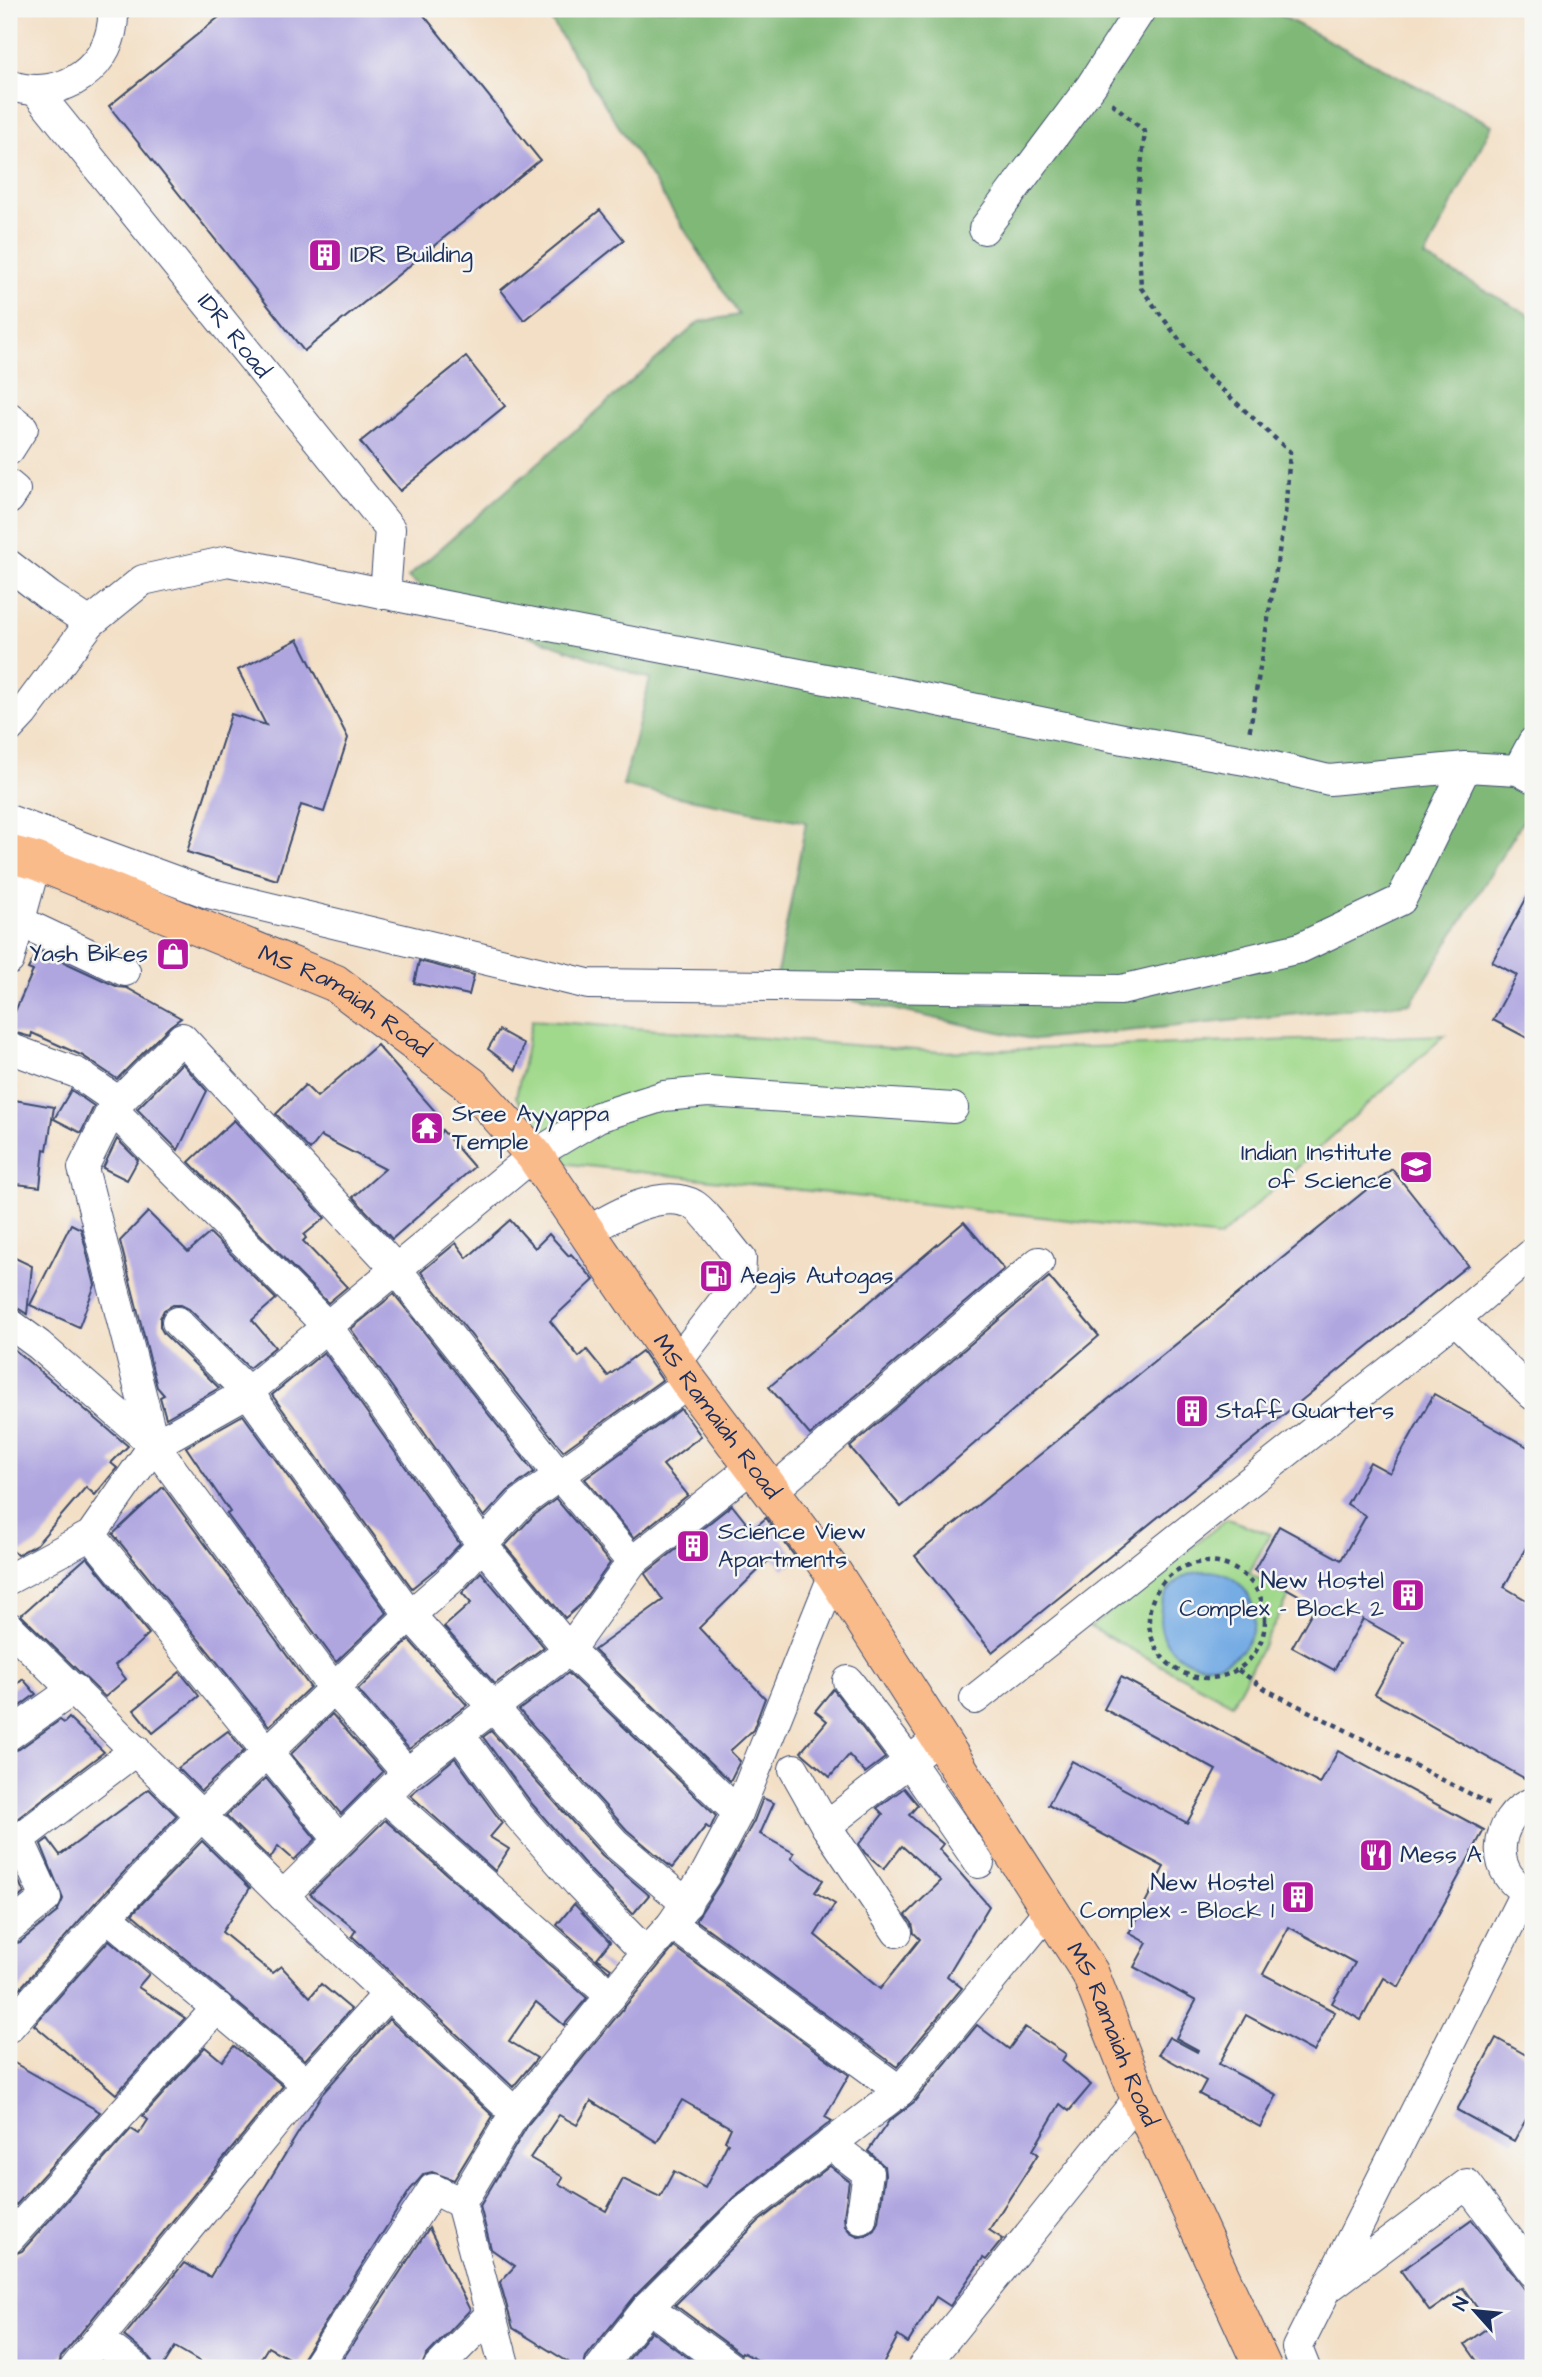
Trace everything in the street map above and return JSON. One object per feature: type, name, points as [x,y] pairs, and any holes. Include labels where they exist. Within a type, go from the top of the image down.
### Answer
[{"type":"main road","name":"MS Ramaiah Road","points":[[22,858],[335,983],[471,1085],[534,1155],[683,1372],[834,1574],[1090,1973],[1139,2098],[1262,2368]]},
{"type":"street","points":[[22,88],[55,89],[72,82],[87,71],[100,58],[109,41],[114,23],[113,9]]},
{"type":"street","points":[[984,229],[1091,86],[1140,9]]},
{"type":"street","name":"IDR Road","points":[[22,88],[390,529],[385,594]]},
{"type":"street","points":[[9,418],[23,428],[9,450]]},
{"type":"street","points":[[9,485],[15,490],[9,499]]},
{"type":"street","points":[[9,728],[90,623],[143,580],[228,561],[1124,739],[1245,760],[1329,780],[1466,767],[1526,774],[1533,742]]},
{"type":"street","points":[[9,565],[90,623]]},
{"type":"street","points":[[9,820],[208,893],[588,984],[1121,990],[1300,948],[1401,900],[1466,767]]},
{"type":"street","points":[[9,960],[19,921],[22,858]]},
{"type":"street","points":[[19,921],[125,971]]},
{"type":"street","points":[[154,1445],[83,1168],[116,1105],[182,1038],[397,1270],[559,1475],[632,1562]]},
{"type":"street","points":[[9,1048],[77,1073],[116,1105],[327,1326],[483,1546],[569,1650],[738,1813]]},
{"type":"street","points":[[9,1580],[91,1535],[154,1445],[248,1392],[534,1155],[598,1117],[664,1096],[708,1093],[953,1108]]},
{"type":"street","points":[[9,2026],[201,1816],[410,1615],[449,1581],[522,1503],[683,1372],[740,1280],[741,1259],[695,1205],[673,1199],[627,1209],[587,1232]]},
{"type":"street","points":[[975,1699],[1455,1319],[1533,1253]]},
{"type":"street","points":[[283,1896],[407,1773],[569,1650],[632,1562],[762,1480],[1039,1262]]},
{"type":"street","points":[[1455,1319],[1533,1395]]},
{"type":"street","points":[[177,1322],[248,1392],[410,1615],[679,1914],[900,2091]]},
{"type":"street","points":[[9,1323],[39,1345],[154,1445],[333,1688],[407,1773]]},
{"type":"street","points":[[91,1535],[339,1840]]},
{"type":"street","points":[[505,2368],[461,2203],[516,2113],[679,1914],[738,1813],[834,1574]]},
{"type":"street","points":[[9,1627],[283,1896],[516,2113]]},
{"type":"street","points":[[848,1681],[909,1761],[979,1863]]},
{"type":"street","points":[[9,1735],[74,1689]]},
{"type":"street","points":[[459,1734],[519,1816],[578,1883],[646,1953]]},
{"type":"street","points":[[826,1826],[939,1738]]},
{"type":"street","points":[[9,1928],[46,1898],[19,1839],[136,1750]]},
{"type":"street","points":[[794,1769],[826,1826],[897,1932]]},
{"type":"street","points":[[384,1796],[611,1996]]},
{"type":"street","points":[[1305,2368],[1297,2348],[1530,1892],[1514,1883],[1505,1871],[1501,1857],[1500,1842],[1504,1828],[1523,1809]]},
{"type":"street","points":[[600,2368],[648,2307],[746,2209],[900,2091],[1049,1910]]},
{"type":"street","points":[[107,1916],[307,2084]]},
{"type":"street","points":[[75,2368],[307,2084],[387,1995]]},
{"type":"street","points":[[9,2239],[218,2007]]},
{"type":"street","points":[[922,2368],[1139,2098]]},
{"type":"street","points":[[830,2144],[869,2173],[861,2219]]},
{"type":"street","points":[[1326,2289],[1467,2183],[1533,2272]]},
{"type":"street","points":[[316,2368],[433,2189],[461,2203]]},
{"type":"street","points":[[648,2307],[731,2368]]},
{"type":"street","points":[[438,2368],[491,2314]]},
{"type":"street","points":[[99,2339],[136,2368]]},
{"type":"path","points":[[1091,86],[1145,132],[1136,202],[1141,288],[1203,372],[1290,452],[1285,515],[1245,760]]},
{"type":"path","points":[[1206,1561],[1225,1563],[1242,1572],[1255,1585],[1263,1602],[1266,1620],[1262,1639],[1253,1656],[1238,1670],[1219,1677],[1200,1678],[1181,1672],[1165,1661],[1154,1644],[1149,1625],[1150,1605],[1158,1587],[1171,1574],[1188,1564],[1206,1561]]},
{"type":"path","points":[[1238,1670],[1267,1690],[1523,1809]]},
{"type":"green space","points":[[544,9],[1268,9],[1492,125],[1425,257],[1533,317],[1533,805],[1411,1003],[1036,1040],[775,984],[806,822],[623,786],[650,679],[445,606],[408,577],[699,322],[739,315]]},
{"type":"green space","points":[[532,1020],[941,1052],[1445,1035],[1220,1237],[561,1163],[516,1097]]},
{"type":"green space","points":[[1227,1519],[1270,1534],[1249,1573],[1289,1597],[1232,1704],[1090,1627]]},
{"type":"water","points":[[1207,1571],[1225,1575],[1240,1585],[1250,1600],[1254,1618],[1250,1636],[1240,1651],[1225,1661],[1207,1665],[1189,1661],[1174,1651],[1164,1636],[1160,1618],[1164,1600],[1174,1585],[1189,1575]]},
{"type":"building","name":"IDR Building","points":[[229,9],[419,9],[540,160],[304,351],[109,106]]},
{"type":"building","points":[[600,210],[624,240],[524,320],[501,290]]},
{"type":"building","points":[[466,357],[505,406],[400,491],[360,442]]},
{"type":"building","points":[[298,639],[348,738],[324,812],[301,805],[277,880],[187,852],[231,714],[266,725],[238,670]]},
{"type":"building","points":[[1533,886],[1533,1041],[1493,1020],[1517,975],[1492,962]]},
{"type":"building","points":[[38,950],[118,987],[127,988],[181,1018],[117,1079],[83,1056],[32,1033],[31,1037],[9,1031],[9,1025],[33,971],[28,969]]},
{"type":"building","points":[[419,961],[474,975],[469,995],[414,983]]},
{"type":"building","points":[[499,1030],[524,1044],[516,1070],[488,1049]]},
{"type":"building","points":[[377,1045],[441,1118],[436,1122],[439,1126],[436,1141],[442,1130],[474,1167],[392,1239],[353,1197],[385,1169],[321,1136],[310,1150],[276,1114],[305,1085],[317,1097]]},
{"type":"building","points":[[182,1063],[207,1091],[178,1150],[137,1109]]},
{"type":"building","points":[[71,1090],[94,1106],[81,1133],[54,1119]]},
{"type":"building","points":[[9,1099],[54,1107],[47,1150],[44,1149],[40,1187],[9,1183]]},
{"type":"building","points":[[234,1120],[325,1218],[304,1235],[306,1238],[303,1241],[347,1287],[328,1303],[189,1162]]},
{"type":"building","points":[[117,1139],[138,1160],[127,1180],[103,1168]]},
{"type":"building","name":"Staff Quarters","points":[[1392,1169],[1468,1265],[992,1652],[915,1556]]},
{"type":"building","points":[[148,1212],[188,1252],[210,1233],[276,1299],[252,1320],[275,1347],[249,1368],[189,1309],[173,1305],[164,1310],[160,1327],[164,1334],[219,1388],[166,1418],[160,1397],[164,1395],[157,1387],[120,1241]]},
{"type":"building","points":[[510,1220],[535,1248],[549,1234],[594,1280],[550,1321],[579,1357],[587,1350],[608,1376],[642,1351],[662,1380],[563,1451],[421,1272],[456,1243],[467,1258]]},
{"type":"building","points":[[964,1222],[1004,1269],[810,1435],[769,1387]]},
{"type":"building","points":[[71,1224],[81,1229],[95,1285],[79,1327],[30,1305]]},
{"type":"building","points":[[9,1255],[32,1266],[27,1314],[9,1306]]},
{"type":"building","points":[[1049,1277],[1099,1336],[901,1507],[850,1447]]},
{"type":"building","points":[[394,1294],[534,1472],[508,1491],[484,1517],[351,1329]]},
{"type":"building","points":[[9,1345],[128,1446],[111,1463],[117,1468],[95,1495],[86,1487],[37,1544],[17,1555],[9,1547]]},
{"type":"building","points":[[324,1352],[460,1544],[437,1568],[412,1588],[272,1395]]},
{"type":"building","name":"New Hostel Complex - Block 2","points":[[1434,1394],[1533,1450],[1533,1535],[1504,1587],[1533,1604],[1533,1783],[1375,1694],[1404,1642],[1363,1619],[1334,1670],[1292,1647],[1316,1605],[1254,1570],[1279,1526],[1341,1560],[1366,1516],[1347,1504],[1370,1462],[1390,1473]]},
{"type":"building","points":[[681,1409],[701,1436],[663,1465],[688,1495],[634,1538],[585,1479]]},
{"type":"building","points":[[243,1415],[387,1613],[336,1662],[226,1513],[230,1512],[186,1447]]},
{"type":"building","points":[[163,1487],[310,1687],[269,1726],[113,1534]]},
{"type":"building","points":[[556,1499],[610,1563],[580,1605],[565,1618],[505,1546],[533,1516]]},
{"type":"building","points":[[732,1505],[752,1530],[766,1518],[796,1558],[783,1569],[772,1557],[699,1628],[765,1698],[753,1730],[730,1751],[740,1761],[730,1781],[594,1650],[663,1600],[645,1574]]},
{"type":"building","points":[[87,1557],[149,1634],[115,1665],[126,1679],[105,1697],[21,1615]]},
{"type":"building","points":[[481,1572],[544,1647],[495,1684],[444,1627],[471,1603],[462,1593]]},
{"type":"building","points":[[409,1640],[467,1705],[409,1749],[358,1690]]},
{"type":"building","points":[[180,1672],[199,1696],[153,1733],[134,1710]]},
{"type":"building","points":[[568,1673],[716,1816],[710,1829],[706,1826],[672,1868],[627,1830],[519,1710]]},
{"type":"building","name":"New Hostel Complex - Block 1","points":[[1121,1677],[1320,1784],[1338,1751],[1484,1830],[1399,1987],[1384,1978],[1361,2020],[1332,2003],[1355,1963],[1289,1927],[1263,1974],[1335,2012],[1314,2052],[1246,2015],[1219,2064],[1277,2095],[1260,2127],[1199,2094],[1206,2081],[1159,2054],[1169,2037],[1197,2052],[1198,2050],[1176,2038],[1196,2001],[1134,1967],[1147,1943],[1129,1933],[1164,1867],[1048,1805],[1072,1761],[1187,1823],[1216,1770],[1104,1709]]},
{"type":"building","points":[[23,1679],[36,1694],[9,1714],[9,1692]]},
{"type":"building","points":[[833,1689],[885,1758],[865,1773],[849,1755],[830,1777],[801,1752],[827,1721],[815,1711]]},
{"type":"building","points":[[332,1714],[383,1772],[341,1814],[291,1754]]},
{"type":"building","points":[[69,1718],[104,1752],[9,1825],[9,1752],[19,1749],[60,1720],[64,1723]]},
{"type":"building","points":[[228,1731],[244,1751],[201,1791],[178,1768]]},
{"type":"building","points":[[491,1731],[602,1855],[649,1895],[633,1914],[533,1805],[483,1737]]},
{"type":"building","points":[[455,1758],[502,1823],[490,1837],[509,1849],[495,1871],[410,1795]]},
{"type":"building","points":[[266,1778],[316,1839],[294,1860],[278,1846],[270,1859],[226,1816]]},
{"type":"building","points":[[904,1788],[918,1805],[909,1815],[943,1844],[939,1849],[989,1906],[947,1976],[962,1988],[897,2067],[696,1920],[720,1883],[754,1821],[763,1798],[774,1803],[760,1834],[794,1853],[791,1858],[823,1880],[815,1892],[835,1904],[815,1935],[880,1989],[920,1939],[914,1933],[912,1923],[906,1915],[941,1881],[902,1846],[884,1869],[865,1853],[859,1844],[883,1814],[877,1808]]},
{"type":"building","points":[[149,1789],[177,1816],[94,1904],[9,2001],[9,1945],[20,1942],[57,1912],[63,1899],[41,1844],[48,1839],[60,1855]]},
{"type":"building","points":[[385,1820],[587,1998],[564,2025],[536,2002],[509,2041],[537,2058],[513,2087],[352,1936],[356,1930],[310,1894]]},
{"type":"building","points":[[202,1841],[250,1888],[222,1932],[272,1973],[281,1966],[310,1997],[321,1984],[351,2009],[305,2060],[132,1914]]},
{"type":"building","points":[[9,1859],[24,1893],[9,1906]]},
{"type":"building","points":[[574,1904],[610,1942],[597,1958],[611,1968],[609,1971],[557,1925]]},
{"type":"building","points":[[109,1940],[149,1974],[138,1987],[185,2018],[116,2094],[34,2025]]},
{"type":"building","points":[[674,1947],[849,2075],[825,2117],[832,2121],[734,2197],[636,2295],[586,2357],[583,2368],[578,2368],[513,2328],[500,2282],[515,2266],[491,2249],[480,2206],[529,2123]],"holes":[[[682,2100],[731,2128],[725,2141],[728,2143],[705,2188],[674,2171],[660,2197],[623,2179],[606,2211],[559,2184],[563,2177],[530,2158],[559,2115],[577,2125],[591,2101],[657,2142]]]},
{"type":"building","points":[[389,2019],[493,2116],[454,2180],[432,2172],[424,2174],[410,2190],[299,2364],[268,2347],[255,2368],[211,2368],[175,2347],[162,2368],[153,2368],[147,2355],[124,2336],[184,2263],[210,2277],[322,2094]]},
{"type":"building","points":[[977,2025],[1009,2049],[1025,2027],[1066,2054],[1062,2061],[1091,2085],[1069,2111],[1060,2104],[1033,2150],[1038,2154],[989,2230],[1003,2239],[986,2260],[983,2258],[950,2306],[936,2297],[908,2343],[898,2336],[881,2368],[773,2368],[742,2352],[741,2354],[675,2305],[758,2222],[830,2166],[849,2181],[845,2226],[858,2236],[867,2235],[874,2230],[878,2222],[885,2175],[884,2166],[868,2151],[889,2121],[914,2102]]},
{"type":"building","points":[[1496,2038],[1533,2059],[1533,2107],[1514,2141],[1457,2110]]},
{"type":"building","points":[[234,2046],[283,2086],[61,2357],[58,2368],[9,2368],[9,2256],[22,2251],[131,2129],[139,2134],[148,2120],[143,2116],[205,2047],[222,2061]]},
{"type":"building","points":[[9,2060],[100,2112],[16,2205],[9,2199]]},
{"type":"building","points":[[1472,2220],[1533,2300],[1533,2368],[1482,2368],[1465,2344],[1490,2326],[1463,2288],[1430,2311],[1401,2271]]},
{"type":"building","points":[[429,2228],[470,2310],[426,2356],[421,2368],[337,2368]]},
{"type":"building","points":[[651,2331],[702,2368],[622,2368]]},
{"type":"place","name":"IDR Building","points":[[325,255]]},
{"type":"place","name":"Yash Bikes","points":[[173,954]]},
{"type":"place","name":"Sree Ayyappa Temple","points":[[427,1128]]},
{"type":"place","name":"Indian Institute of Science","points":[[1416,1167]]},
{"type":"place","name":"Aegis Autogas","points":[[716,1276]]},
{"type":"place","name":"Staff Quarters","points":[[1192,1411]]},
{"type":"place","name":"Science View Apartments","points":[[693,1546]]},
{"type":"place","name":"New Hostel Complex - Block 2","points":[[1408,1595]]},
{"type":"place","name":"Mess A","points":[[1376,1855]]},
{"type":"place","name":"New Hostel Complex - Block 1","points":[[1298,1897]]}]
